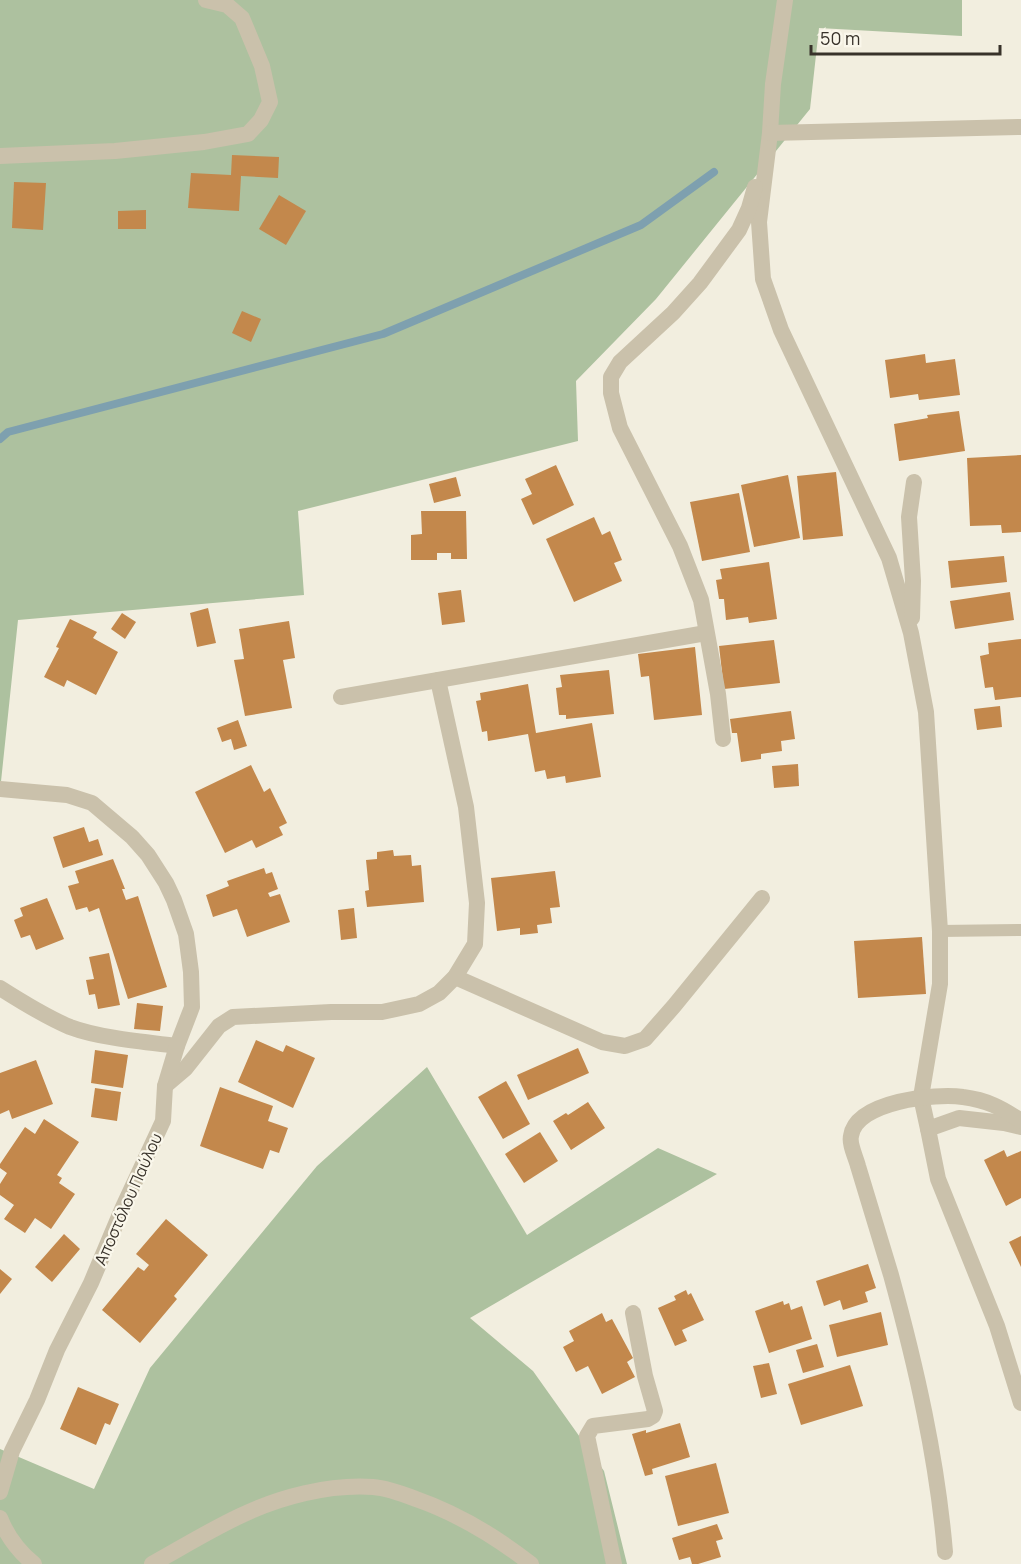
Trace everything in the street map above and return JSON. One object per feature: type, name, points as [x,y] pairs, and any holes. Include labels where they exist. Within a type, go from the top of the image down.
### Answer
[{"type":"street","points":[[0,156],[115,151],[204,142],[248,134],[261,120],[270,102],[262,66],[242,18],[227,4],[206,0]]},
{"type":"street","points":[[785,0],[773,84],[770,133],[759,222],[763,279],[781,330],[889,558],[911,633],[926,712],[940,931],[940,984],[921,1097],[938,1179],[1017,1377],[1021,1403]]},
{"type":"street","points":[[770,133],[1021,127]]},
{"type":"street","points":[[723,739],[718,694],[701,600],[681,546],[620,428],[611,393],[611,377],[620,362],[673,313],[700,283],[739,230],[766,158]]},
{"type":"street","points":[[911,633],[913,581],[909,517],[914,482]]},
{"type":"street","points":[[341,697],[706,633]]},
{"type":"street","points":[[165,1086],[185,1070],[219,1026],[234,1017],[382,1012],[419,1004],[439,993],[455,977],[475,944],[477,903],[466,807],[438,680]]},
{"type":"street","name":"Αποστόλου Παύλου","points":[[0,789],[67,795],[92,803],[124,829],[148,855],[166,883],[186,934],[192,972],[192,1007],[165,1086],[163,1121],[91,1283],[57,1350],[38,1400],[12,1451],[0,1492]]},
{"type":"street","points":[[455,977],[602,1041],[625,1046],[645,1039],[762,898]]},
{"type":"street","points":[[0,988],[71,1027],[118,1038],[177,1046]]},
{"type":"street","points":[[945,1552],[941,1511],[923,1400],[850,1137],[855,1122],[867,1113],[921,1097],[963,1096],[998,1106],[1021,1121]]},
{"type":"street","points":[[928,1129],[959,1118],[987,1120],[1021,1127]]},
{"type":"street","points":[[614,1564],[588,1436],[593,1426],[648,1419],[655,1411],[645,1376],[633,1312]]},
{"type":"street","points":[[152,1564],[242,1515],[295,1496],[326,1489],[374,1487],[404,1494],[478,1526],[531,1564]]},
{"type":"street","points":[[0,1518],[16,1547],[34,1564]]},
{"type":"lane","points":[[940,931],[1021,930]]},
{"type":"green space","points":[[0,0],[962,0],[962,36],[819,28],[810,109],[656,299],[576,381],[578,441],[298,511],[304,595],[18,620],[0,791]]},
{"type":"green space","points":[[427,1067],[527,1235],[658,1148],[717,1174],[470,1318],[533,1371],[604,1471],[627,1564],[0,1564],[0,1449],[94,1489],[150,1368],[317,1166]]},
{"type":"building","points":[[232,155],[279,157],[278,178],[241,176],[239,211],[188,208],[191,173],[231,175]]},
{"type":"building","points":[[14,182],[46,183],[43,230],[12,228]]},
{"type":"building","points":[[279,195],[306,211],[286,245],[259,229]]},
{"type":"building","points":[[146,210],[146,229],[118,229],[118,211]]},
{"type":"building","points":[[242,311],[261,319],[251,342],[232,333]]},
{"type":"building","points":[[925,354],[926,363],[955,359],[960,395],[919,400],[918,394],[890,398],[885,360]]},
{"type":"building","points":[[959,411],[965,451],[899,461],[894,424],[928,418],[927,415]]},
{"type":"building","points":[[1021,455],[1021,532],[1002,533],[1001,525],[970,526],[967,458]]},
{"type":"building","points":[[556,465],[574,505],[533,525],[521,499],[532,494],[525,479]]},
{"type":"building","points":[[836,472],[843,536],[803,540],[797,476]]},
{"type":"building","points":[[788,475],[800,538],[754,547],[741,485]]},
{"type":"building","points":[[456,477],[461,496],[434,503],[429,484]]},
{"type":"building","points":[[739,493],[750,552],[702,561],[690,502]]},
{"type":"building","points":[[421,511],[466,511],[467,559],[451,559],[451,553],[437,553],[437,560],[411,560],[411,535],[422,534]]},
{"type":"building","points":[[594,517],[602,535],[610,531],[622,560],[614,563],[622,581],[574,602],[546,539]]},
{"type":"building","points":[[1004,556],[1007,582],[951,588],[948,561]]},
{"type":"building","points":[[769,562],[777,619],[749,623],[748,617],[726,620],[724,599],[719,599],[716,580],[722,579],[720,569]]},
{"type":"building","points":[[461,590],[465,622],[442,625],[438,593]]},
{"type":"building","points":[[1010,592],[1014,620],[955,629],[950,601]]},
{"type":"building","points":[[208,608],[216,643],[197,647],[190,613]]},
{"type":"building","points":[[122,613],[136,622],[125,639],[111,629]]},
{"type":"building","points":[[70,619],[97,632],[93,638],[118,652],[96,695],[67,680],[64,687],[44,677],[59,648],[56,647]]},
{"type":"building","points":[[289,621],[295,658],[283,660],[292,708],[245,716],[234,660],[244,659],[239,629]]},
{"type":"building","points":[[1021,639],[1021,697],[995,700],[993,687],[985,688],[980,656],[989,654],[988,643]]},
{"type":"building","points":[[774,640],[780,683],[724,689],[719,646]]},
{"type":"building","points":[[695,647],[702,715],[654,720],[649,676],[641,677],[638,654]]},
{"type":"building","points":[[609,670],[614,714],[566,719],[566,715],[559,715],[556,688],[562,687],[560,675]]},
{"type":"building","points":[[528,684],[536,733],[592,723],[601,777],[566,783],[565,776],[547,779],[545,770],[535,772],[528,734],[488,741],[487,731],[482,732],[476,701],[481,700],[480,693]]},
{"type":"building","points":[[1000,706],[1002,727],[977,730],[974,709]]},
{"type":"building","points":[[791,711],[795,739],[781,741],[782,751],[761,754],[761,759],[741,762],[737,733],[732,733],[730,719]]},
{"type":"building","points":[[238,720],[247,746],[234,750],[231,739],[222,742],[217,728]]},
{"type":"building","points":[[798,764],[799,786],[774,788],[772,766]]},
{"type":"building","points":[[251,765],[264,792],[270,788],[287,823],[279,827],[283,835],[256,848],[252,840],[225,853],[195,792]]},
{"type":"building","points":[[84,827],[89,842],[98,839],[103,855],[63,868],[53,837]]},
{"type":"building","points":[[393,850],[394,856],[411,855],[412,866],[421,865],[424,902],[367,907],[365,891],[369,890],[366,860],[377,859],[377,852]]},
{"type":"building","points":[[113,859],[125,889],[122,889],[126,900],[138,896],[167,987],[128,999],[99,908],[89,912],[87,907],[76,910],[68,886],[79,883],[75,871]]},
{"type":"building","points":[[264,868],[266,874],[272,872],[278,889],[268,893],[270,897],[280,894],[290,922],[247,937],[237,909],[213,917],[206,895],[229,886],[227,881]]},
{"type":"building","points":[[555,871],[560,907],[550,908],[552,923],[537,925],[538,933],[520,935],[520,928],[497,931],[491,878]]},
{"type":"building","points":[[47,898],[64,939],[36,950],[30,935],[21,938],[14,920],[23,916],[20,908]]},
{"type":"building","points":[[354,908],[357,938],[341,940],[338,910]]},
{"type":"building","points":[[922,937],[926,994],[858,998],[854,941]]},
{"type":"building","points":[[109,953],[120,1005],[98,1009],[95,994],[89,995],[86,980],[94,979],[89,957]]},
{"type":"building","points":[[137,1003],[163,1006],[160,1031],[134,1029]]},
{"type":"building","points":[[256,1040],[283,1052],[286,1045],[315,1058],[293,1108],[238,1082]]},
{"type":"building","points":[[578,1048],[589,1073],[528,1100],[517,1075]]},
{"type":"building","points":[[95,1050],[128,1055],[123,1088],[91,1083]]},
{"type":"building","points":[[36,1060],[53,1104],[12,1119],[9,1110],[0,1114],[0,1073]]},
{"type":"building","points":[[506,1081],[530,1124],[503,1139],[478,1097]]},
{"type":"building","points":[[220,1087],[273,1106],[268,1121],[288,1128],[279,1153],[270,1150],[263,1169],[200,1146]]},
{"type":"building","points":[[95,1088],[121,1092],[117,1121],[91,1117]]},
{"type":"building","points":[[588,1102],[605,1128],[571,1150],[553,1121],[566,1113],[568,1115]]},
{"type":"building","points":[[44,1119],[79,1142],[57,1175],[62,1178],[59,1183],[75,1194],[51,1229],[35,1218],[25,1233],[4,1219],[14,1205],[0,1195],[0,1184],[7,1173],[0,1168],[0,1164],[25,1127],[35,1134]]},
{"type":"building","points":[[540,1132],[558,1161],[524,1183],[505,1154]]},
{"type":"building","points":[[1004,1150],[1007,1157],[1021,1151],[1021,1198],[1006,1206],[984,1160]]},
{"type":"building","points":[[166,1219],[208,1255],[174,1296],[177,1299],[140,1343],[102,1310],[138,1267],[144,1271],[149,1265],[136,1254]]},
{"type":"building","points":[[64,1234],[80,1249],[52,1282],[35,1267]]},
{"type":"building","points":[[1021,1236],[1021,1267],[1009,1242]]},
{"type":"building","points":[[868,1264],[876,1288],[865,1292],[868,1302],[843,1310],[840,1300],[824,1306],[816,1281]]},
{"type":"building","points":[[0,1269],[12,1279],[0,1294]]},
{"type":"building","points":[[686,1290],[688,1295],[691,1293],[704,1320],[682,1330],[687,1341],[675,1346],[658,1308],[676,1300],[674,1296]]},
{"type":"building","points":[[783,1301],[784,1305],[789,1303],[791,1310],[802,1306],[812,1339],[769,1353],[755,1311]]},
{"type":"building","points":[[881,1312],[888,1345],[837,1357],[829,1325]]},
{"type":"building","points":[[602,1313],[606,1322],[612,1319],[633,1358],[627,1362],[635,1377],[602,1394],[588,1366],[576,1372],[563,1347],[574,1341],[569,1331]]},
{"type":"building","points":[[817,1344],[824,1367],[803,1373],[796,1350]]},
{"type":"building","points":[[769,1363],[777,1394],[761,1398],[753,1366]]},
{"type":"building","points":[[850,1365],[863,1406],[801,1425],[788,1384]]},
{"type":"building","points":[[78,1387],[119,1404],[110,1425],[105,1423],[96,1445],[60,1429]]},
{"type":"building","points":[[680,1423],[690,1457],[652,1469],[653,1474],[645,1476],[632,1434],[646,1430],[646,1433]]},
{"type":"building","points":[[716,1463],[729,1513],[678,1526],[665,1476]]},
{"type":"building","points":[[717,1524],[723,1539],[716,1541],[721,1557],[698,1564],[692,1564],[690,1557],[679,1560],[672,1538]]},
{"type":"waterway","points":[[0,439],[8,432],[383,334],[641,225],[714,172]]}]
